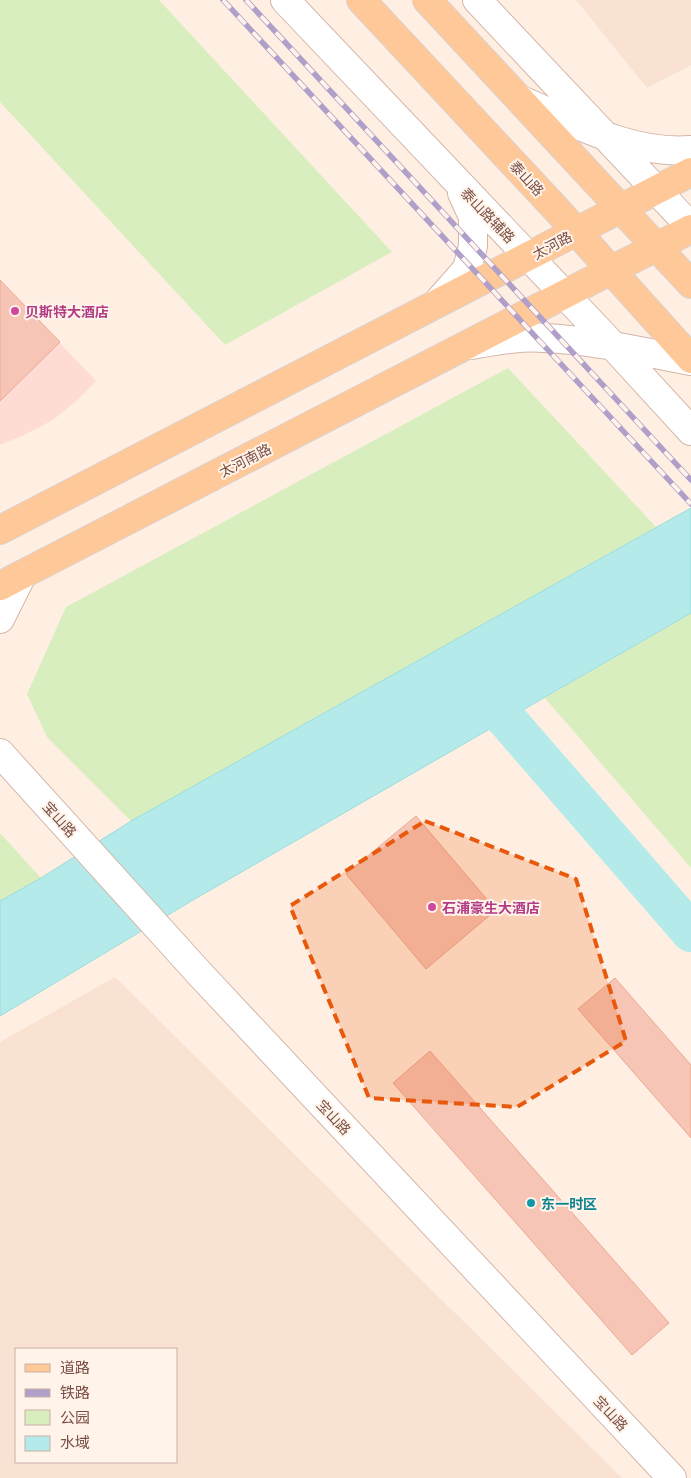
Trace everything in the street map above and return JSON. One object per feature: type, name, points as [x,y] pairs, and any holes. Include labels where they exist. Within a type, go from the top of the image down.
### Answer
[{"type":"main road","name":"泰山路","points":[[361,0],[611,270],[691,360]]},
{"type":"main road","points":[[427,0],[691,284]]},
{"type":"main road","name":"太河路","points":[[424,311],[691,172]]},
{"type":"main road","points":[[564,294],[691,228]]},
{"type":"main road","name":"太河南路","points":[[11,581],[564,294]]},
{"type":"main road","points":[[0,530],[424,311]]},
{"type":"street","name":"泰山路辅路","points":[[285,0],[614,346],[684,423]]},
{"type":"street","points":[[315,0],[324,41]]},
{"type":"street","points":[[477,0],[691,228]]},
{"type":"street","points":[[521,100],[638,147],[673,152],[691,150]]},
{"type":"street","points":[[424,311],[467,269],[473,246],[473,217],[457,182]]},
{"type":"street","points":[[465,346],[506,339],[543,338],[614,346],[691,360]]},
{"type":"street","points":[[0,619],[11,581]]},
{"type":"street","name":"宝山路","points":[[0,753],[199,973],[672,1478]]},
{"type":"highlighted area","points":[[425,821],[576,879],[626,1041],[517,1107],[369,1098],[290,906]]},
{"type":"shaded area","points":[[576,0],[691,0],[691,65],[647,88]]},
{"type":"shaded area","points":[[0,280],[96,381],[53,420],[0,445]]},
{"type":"shaded area","points":[[115,977],[622,1478],[0,1478],[0,1042]]},
{"type":"green space","points":[[0,0],[159,0],[392,252],[225,345],[0,102]]},
{"type":"green space","points":[[508,368],[656,527],[131,821],[47,737],[27,694],[66,607]]},
{"type":"green space","points":[[691,613],[691,868],[545,698]]},
{"type":"green space","points":[[0,833],[41,878],[0,901]]},
{"type":"water","points":[[691,508],[691,613],[193,900],[0,1016],[0,901],[41,878],[131,821]]},
{"type":"building","name":"贝斯特大酒店","points":[[0,280],[60,342],[0,401]]},
{"type":"building","points":[[416,816],[496,910],[426,969],[346,874]]},
{"type":"building","points":[[615,978],[691,1065],[691,1138],[578,1009]]},
{"type":"building","name":"东一时区","points":[[430,1051],[669,1323],[632,1355],[393,1083]]},
{"type":"waterway","points":[[507,720],[691,932]]},
{"type":"railway","points":[[223,0],[691,504]]},
{"type":"railway","points":[[246,0],[691,480]]},
{"type":"place","name":"贝斯特大酒店","points":[[15,311]]},
{"type":"place","name":"石浦豪生大酒店","points":[[432,907]]},
{"type":"place","name":"东一时区","points":[[531,1203]]}]
